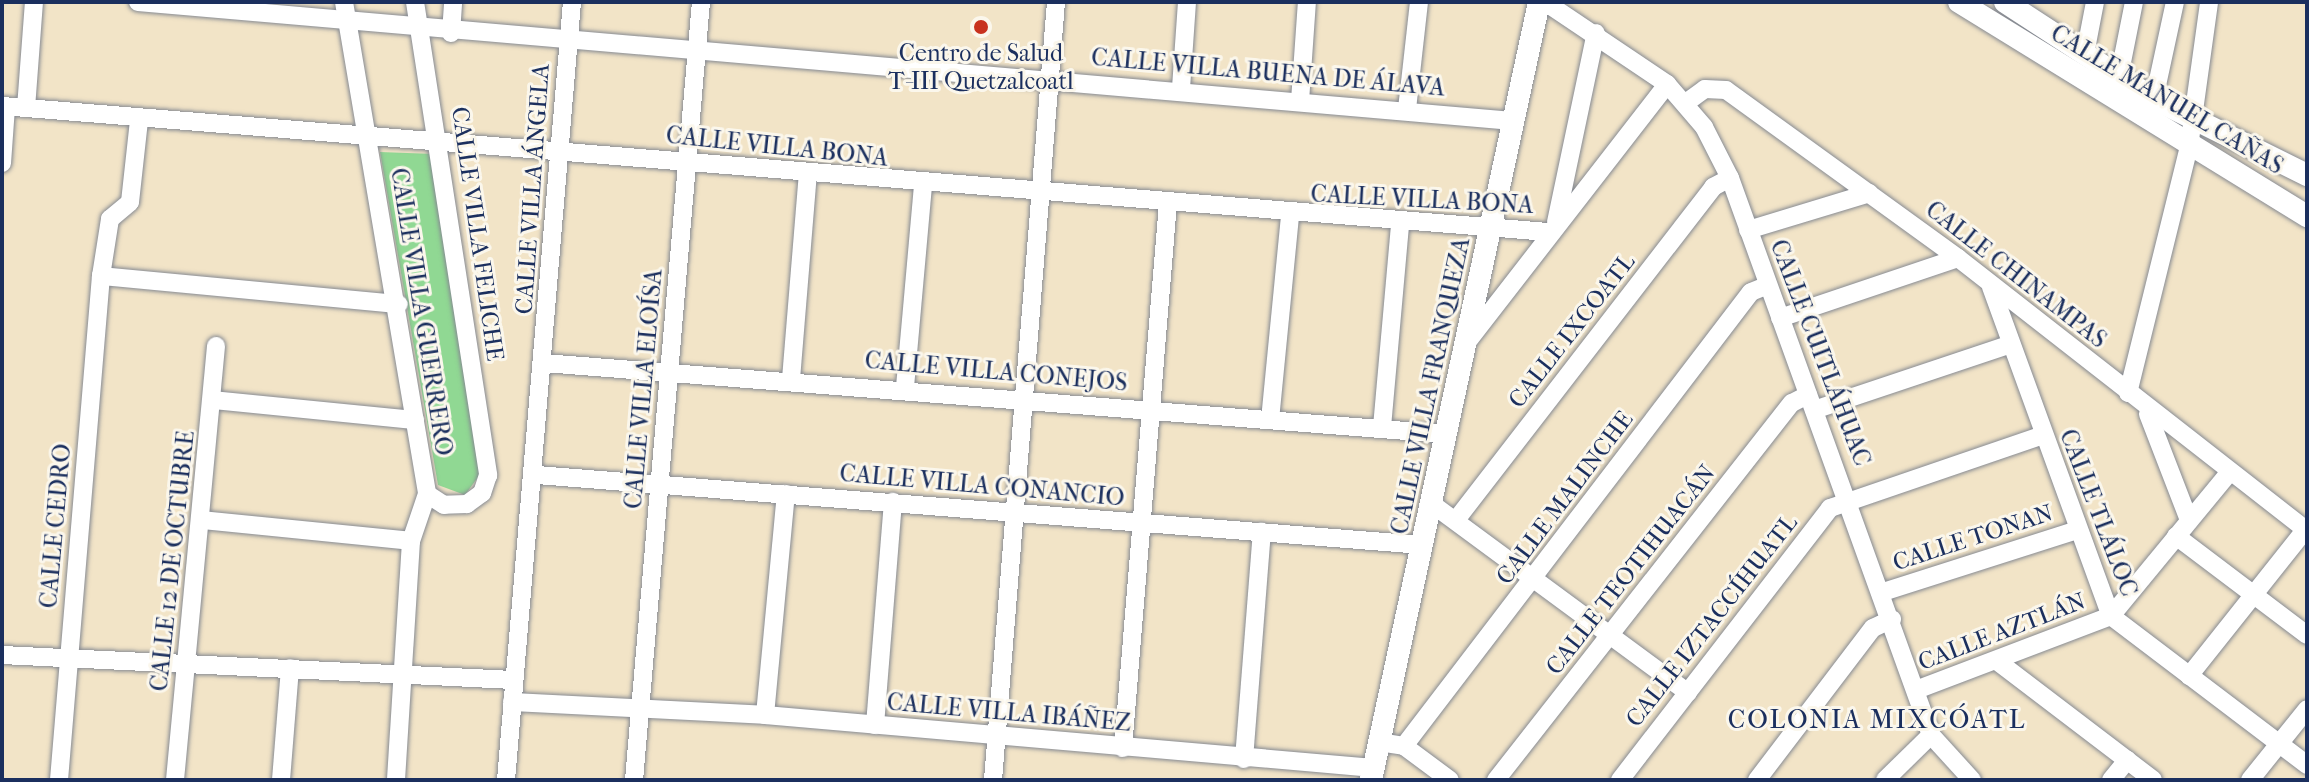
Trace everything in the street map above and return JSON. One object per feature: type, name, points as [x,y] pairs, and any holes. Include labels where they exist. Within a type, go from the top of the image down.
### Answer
[{"type":"street","points":[[26,108],[34,2]]},
{"type":"street","name":"CALLE VILLA BUENA DE ÁLAVA","points":[[138,2],[257,7],[348,23],[421,31],[569,39],[1051,77],[1513,121]]},
{"type":"street","points":[[344,2],[369,137]]},
{"type":"street","name":"CALLE VILLA FELICHE","points":[[415,2],[440,142],[488,475],[482,493],[467,504],[444,505],[427,494]]},
{"type":"street","points":[[451,33],[453,2]]},
{"type":"street","name":"CALLE VILLA ÁNGELA","points":[[537,475],[572,2]]},
{"type":"street","name":"CALLE VILLA ELOÍSA","points":[[634,780],[672,369],[701,2]]},
{"type":"street","points":[[993,780],[1056,2]]},
{"type":"street","points":[[1181,88],[1187,2]]},
{"type":"street","points":[[1300,101],[1307,2]]},
{"type":"street","points":[[1407,109],[1419,2]]},
{"type":"street","name":"CALLE VILLA FRANQUEZA","points":[[1373,774],[1539,2]]},
{"type":"street","name":"CALLE CUITLÁHUAC","points":[[1545,2],[1596,33],[1687,102],[1730,178],[1883,592],[1931,735],[1972,780]]},
{"type":"street","name":"CALLE MANUEL CAÑAS","points":[[1959,2],[1992,12],[2189,147],[2307,216]]},
{"type":"street","name":"CALLE MANUEL CAÑAS","points":[[2005,2],[2154,99],[2307,175]]},
{"type":"street","points":[[2085,54],[2095,2]]},
{"type":"street","points":[[2119,77],[2134,2]]},
{"type":"street","points":[[2154,99],[2175,2]]},
{"type":"street","points":[[2128,393],[2189,147],[2188,118],[2209,2]]},
{"type":"street","points":[[1552,227],[1596,33]]},
{"type":"street","points":[[1464,346],[1552,227],[1667,84]]},
{"type":"street","name":"CALLE CHINAMPAS","points":[[1687,102],[1705,89],[1726,90],[1958,258],[2148,412],[2306,531]]},
{"type":"street","points":[[2,163],[4,107]]},
{"type":"street","name":"CALLE VILLA BONA","points":[[4,107],[139,120],[560,150],[1290,216],[1490,231],[1552,227]]},
{"type":"street","name":"CALLE CEDRO","points":[[59,780],[101,276],[110,219],[130,202],[139,120]]},
{"type":"street","name":"CALLE VILLA GUERRERO","points":[[369,137],[399,304],[427,494]]},
{"type":"street","points":[[791,379],[808,174]]},
{"type":"street","name":"CALLE IXCOATL","points":[[1456,520],[1713,187],[1730,178]]},
{"type":"street","points":[[905,387],[923,185]]},
{"type":"street","points":[[1748,230],[1870,193]]},
{"type":"street","points":[[1123,748],[1144,524],[1168,203]]},
{"type":"street","points":[[1270,420],[1290,216]]},
{"type":"street","points":[[1382,427],[1400,224]]},
{"type":"street","points":[[1780,318],[1958,258]]},
{"type":"street","points":[[101,276],[399,304]]},
{"type":"street","name":"CALLE MALINCHE","points":[[1404,746],[1751,292],[1768,285]]},
{"type":"street","name":"CALLE TLÁLOC","points":[[1991,287],[2077,530],[2111,616],[2307,765]]},
{"type":"street","points":[[1811,403],[2011,344]]},
{"type":"street","name":"CALLE 12 DE OCTUBRE","points":[[175,780],[202,520],[216,346]]},
{"type":"street","name":"CALLE VILLA CONEJOS","points":[[544,363],[672,369],[905,387],[1152,411],[1444,434]]},
{"type":"street","points":[[213,400],[415,420]]},
{"type":"street","name":"CALLE TEOTIHUACÁN","points":[[1496,780],[1792,403],[1811,403]]},
{"type":"street","points":[[2148,412],[2189,520]]},
{"type":"street","name":"CALLE IZTACCÍHUATL","points":[[1620,780],[1830,508],[2043,435]]},
{"type":"street","name":"CALLE AZTLÁN","points":[[1916,690],[2111,616],[2229,473]]},
{"type":"street","points":[[506,780],[537,475]]},
{"type":"street","name":"CALLE VILLA CONANCIO","points":[[537,475],[1015,509],[1144,524],[1423,545]]},
{"type":"street","points":[[396,780],[406,675],[411,541],[427,494]]},
{"type":"street","points":[[765,715],[786,494]]},
{"type":"street","points":[[875,725],[893,502]]},
{"type":"street","points":[[1432,504],[1536,576],[1688,693]]},
{"type":"street","points":[[202,520],[411,541]]},
{"type":"street","name":"CALLE TONAN","points":[[1883,592],[2077,530]]},
{"type":"street","points":[[2189,676],[2306,531]]},
{"type":"street","points":[[1244,759],[1262,532]]},
{"type":"street","points":[[2176,536],[2307,635]]},
{"type":"street","points":[[1757,780],[1873,628],[1892,619]]},
{"type":"street","points":[[2,655],[186,660],[514,680]]},
{"type":"street","points":[[1997,661],[2153,780]]},
{"type":"street","points":[[281,780],[290,668]]},
{"type":"street","name":"CALLE VILLA IBÁÑEZ","points":[[512,702],[765,715],[1244,759],[1373,774]]},
{"type":"street","points":[[2250,780],[2307,709]]},
{"type":"street","points":[[1885,780],[1931,735]]},
{"type":"street","points":[[1379,742],[1404,746],[1450,780]]},
{"type":"street","points":[[2111,780],[2127,760]]},
{"type":"green space","points":[[380,152],[434,154],[481,473],[465,495],[438,485]]},
{"type":"place","name":"Centro de Salud T-III Quetzalcoatl","points":[[981,27]]},
{"type":"district","name":"COLONIA MIXCÓATL","points":[[1877,720]]}]
